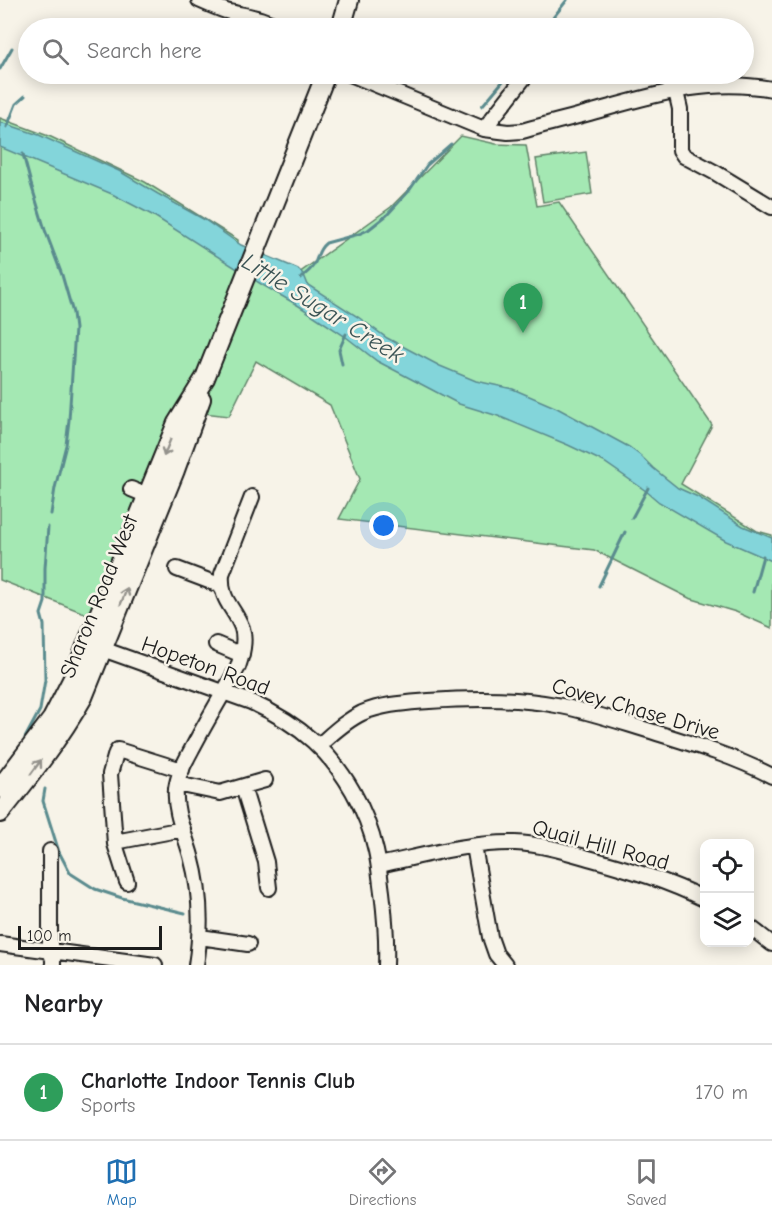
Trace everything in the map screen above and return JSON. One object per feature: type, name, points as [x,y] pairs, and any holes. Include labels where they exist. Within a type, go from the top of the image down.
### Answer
[{"type":"main road","points":[[344,18],[349,0]]},
{"type":"main road","name":"Sharon Road West","points":[[0,813],[32,774],[64,729],[83,697],[94,647],[139,493],[177,423],[205,378],[322,84]]},
{"type":"main road","name":"Sharon Road West","points":[[0,788],[52,719],[74,676],[94,647],[175,470],[203,392],[205,378]]},
{"type":"street","points":[[199,0],[223,10],[257,18]]},
{"type":"street","points":[[374,84],[484,129],[508,132],[522,131],[692,87],[726,85],[772,89]]},
{"type":"street","points":[[484,129],[519,84]]},
{"type":"street","points":[[674,84],[680,108],[680,150],[684,156],[772,207]]},
{"type":"street","points":[[196,965],[201,915],[198,888],[177,806],[179,777],[200,734],[238,667],[242,655],[244,643],[241,627],[225,598],[222,574],[252,497]]},
{"type":"street","points":[[177,569],[222,586]]},
{"type":"street","points":[[216,644],[242,655]]},
{"type":"street","name":"Hopeton Road","points":[[94,647],[251,702],[294,726],[318,746],[341,774],[361,806],[369,827],[379,865],[386,929],[386,965]]},
{"type":"street","name":"Covey Chase Drive","points":[[318,746],[347,722],[376,708],[394,704],[497,699],[554,704],[596,714],[697,745],[772,776]]},
{"type":"street","points":[[127,882],[115,842],[110,774],[118,750],[220,793],[265,780]]},
{"type":"street","points":[[243,787],[266,862],[269,888]]},
{"type":"street","points":[[115,842],[183,830]]},
{"type":"street","name":"Quail Hill Road","points":[[379,865],[456,848],[514,843],[538,845],[655,878],[700,897]]},
{"type":"street","points":[[474,846],[490,937],[496,954],[505,965]]},
{"type":"street","points":[[50,851],[50,951],[53,965]]},
{"type":"street","points":[[754,930],[772,944]]},
{"type":"street","points":[[200,937],[248,944]]},
{"type":"street","points":[[0,944],[155,965]]},
{"type":"green space","points":[[0,118],[51,137],[145,182],[238,240],[238,256],[285,283],[391,207],[461,136],[496,144],[526,145],[537,206],[559,202],[712,425],[681,484],[757,531],[772,535],[772,628],[736,612],[689,598],[594,550],[339,519],[360,479],[330,405],[256,361],[229,416],[178,410],[89,615],[0,580]]},
{"type":"green space","points":[[586,152],[592,194],[543,202],[536,159]]},
{"type":"water","name":"Little Sugar Creek","points":[[0,122],[39,135],[119,171],[205,220],[241,245],[298,269],[304,275],[308,285],[387,338],[440,366],[476,381],[513,389],[557,408],[629,447],[678,488],[698,497],[743,526],[772,538],[772,561],[726,541],[659,502],[604,462],[498,416],[459,404],[377,361],[299,306],[154,216],[112,194],[0,147]]},
{"type":"waterway","points":[[553,18],[567,0]]},
{"type":"waterway","points":[[0,69],[12,48]]},
{"type":"waterway","points":[[482,106],[501,84]]},
{"type":"waterway","points":[[7,127],[16,104],[25,96]]},
{"type":"waterway","name":"Little Sugar Creek","points":[[301,278],[312,268],[326,243],[368,230],[387,215],[409,191],[427,165],[451,144]]},
{"type":"waterway","points":[[23,154],[45,230],[62,275],[73,313],[75,329],[66,445],[51,514]]},
{"type":"waterway","name":"Little Sugar Creek","points":[[342,364],[339,350],[346,334]]},
{"type":"waterway","points":[[632,518],[648,488]]},
{"type":"waterway","points":[[25,738],[40,710],[45,680],[44,625],[41,614],[45,602],[48,527]]},
{"type":"waterway","points":[[599,586],[625,532]]},
{"type":"waterway","points":[[753,592],[763,556]]},
{"type":"waterway","points":[[45,789],[43,801],[59,852],[70,873],[95,889],[185,913]]},
{"type":"place","name":"Charlotte Indoor Tennis Club","points":[[523,333]]}]
